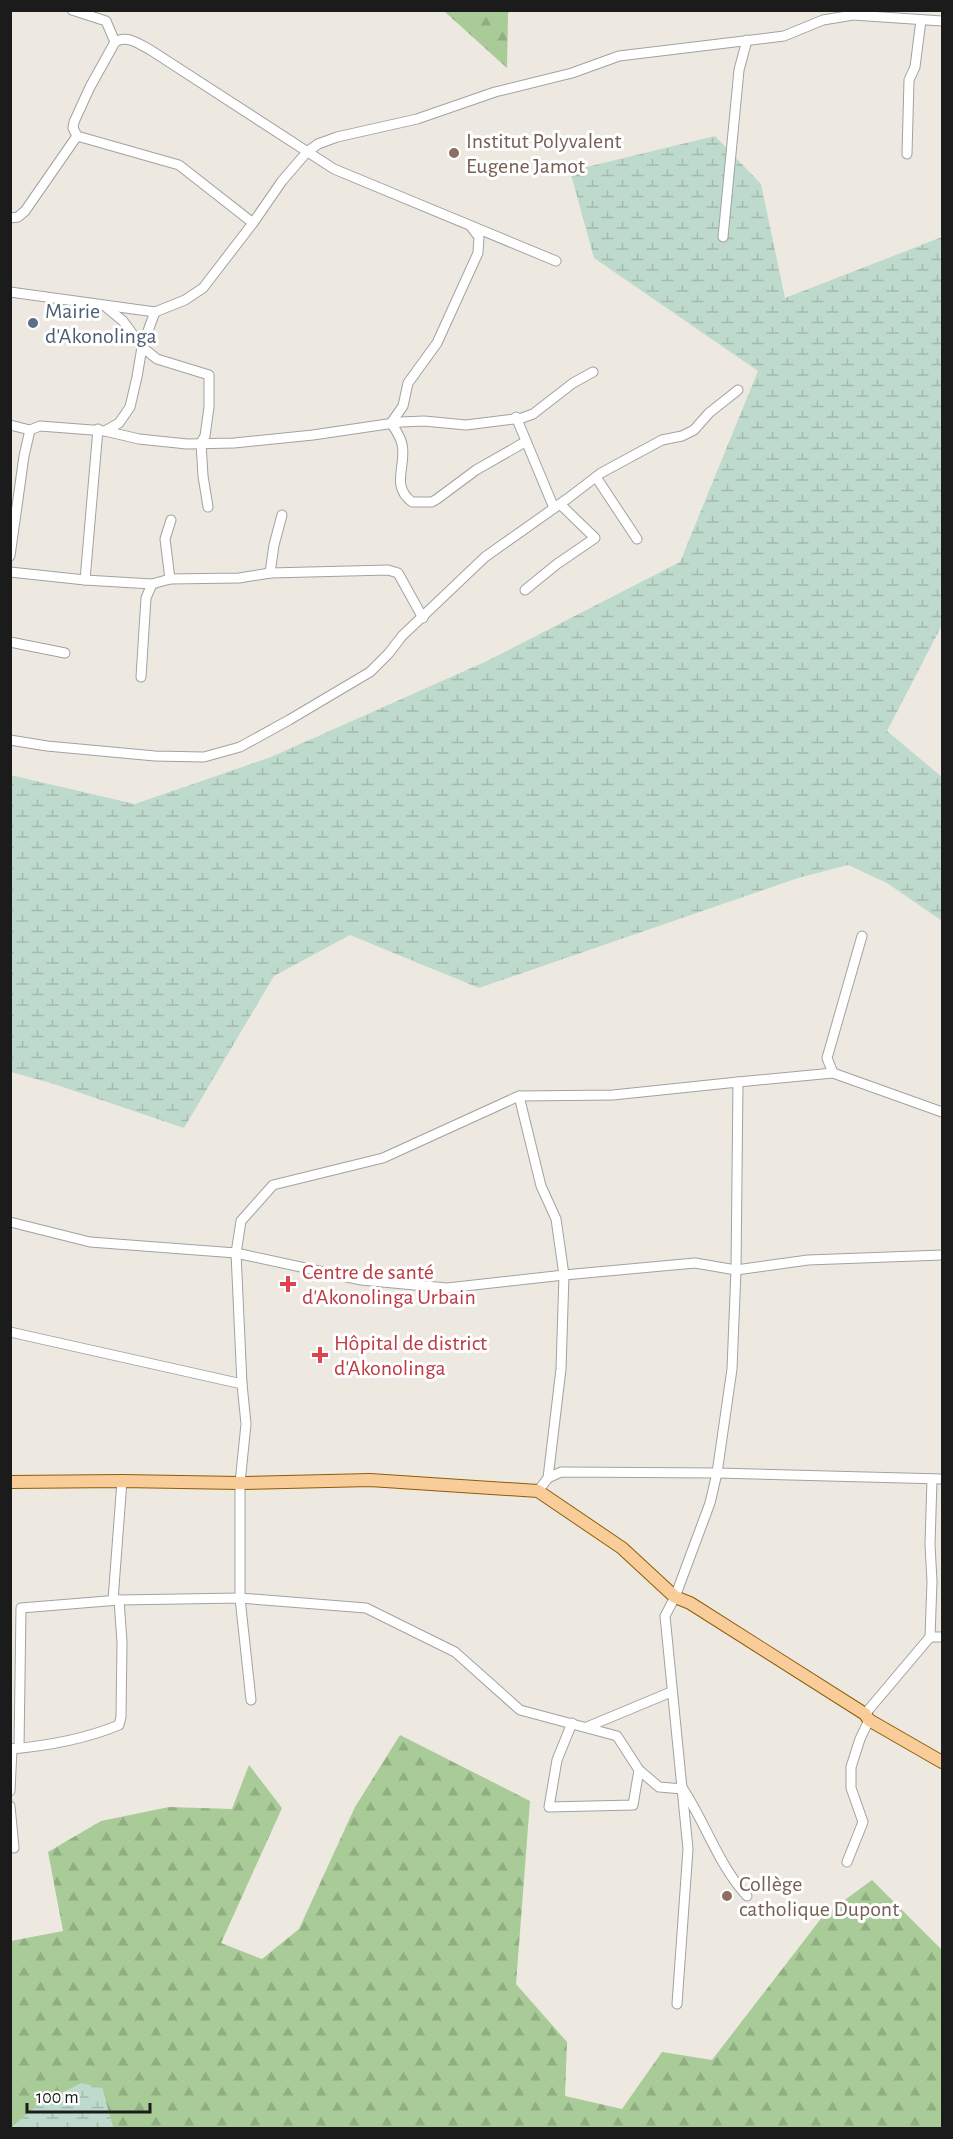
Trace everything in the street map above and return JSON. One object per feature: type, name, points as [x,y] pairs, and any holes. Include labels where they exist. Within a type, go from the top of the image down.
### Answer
[{"type":"main road","points":[[10,1482],[122,1480],[240,1483],[370,1480],[538,1491],[622,1548],[675,1597],[690,1603],[867,1717],[942,1762]]},
{"type":"street","points":[[72,10],[106,21]]},
{"type":"street","points":[[102,10],[115,42]]},
{"type":"street","points":[[10,292],[155,312],[185,300],[202,288],[282,182],[307,152],[318,144],[337,137],[417,119],[495,92],[572,73],[619,56],[784,36],[838,14],[942,21]]},
{"type":"street","points":[[907,154],[909,81],[915,67],[921,20]]},
{"type":"street","points":[[253,223],[179,165],[77,136],[73,128],[74,122],[115,42],[129,39],[153,51],[334,169],[556,261]]},
{"type":"street","points":[[723,237],[739,70],[747,40]]},
{"type":"street","points":[[10,218],[18,217],[25,211],[77,136]]},
{"type":"street","points":[[391,423],[403,406],[408,383],[437,343],[478,253],[481,242],[467,225]]},
{"type":"street","points":[[106,307],[123,321],[142,347],[157,359],[209,375],[209,407],[205,436],[201,443],[208,507]]},
{"type":"street","points":[[102,430],[119,423],[130,407],[142,347],[155,312]]},
{"type":"street","points":[[10,425],[30,430],[40,426],[102,430],[139,439],[234,443],[391,423],[424,421],[466,425],[533,414],[573,383],[593,372]]},
{"type":"street","points":[[10,740],[46,746],[154,756],[204,757],[240,747],[370,672],[402,636],[485,556],[596,477],[662,440],[682,436],[694,430],[709,412],[738,390]]},
{"type":"street","points":[[516,417],[525,442],[557,506],[595,538],[525,590]]},
{"type":"street","points":[[391,423],[403,446],[401,489],[412,502],[432,502],[476,470],[525,442]]},
{"type":"street","points":[[10,556],[24,456],[30,430]]},
{"type":"street","points":[[85,580],[102,430]]},
{"type":"street","points":[[596,477],[637,539]]},
{"type":"street","points":[[270,573],[273,545],[282,515]]},
{"type":"street","points":[[170,579],[165,539],[171,520]]},
{"type":"street","points":[[10,572],[152,584],[170,579],[239,578],[270,573],[395,571],[423,618]]},
{"type":"street","points":[[141,677],[146,598],[152,584]]},
{"type":"street","points":[[10,642],[65,653]]},
{"type":"street","points":[[833,1073],[827,1058],[862,936]]},
{"type":"street","points":[[251,1700],[240,1598],[240,1483],[246,1424],[236,1253],[241,1221],[273,1185],[383,1158],[519,1096],[613,1095],[833,1073],[942,1112]]},
{"type":"street","points":[[677,2004],[688,1849],[684,1789],[671,1692],[665,1616],[675,1597],[710,1503],[717,1473],[732,1369],[736,1270],[738,1082]]},
{"type":"street","points":[[519,1096],[541,1186],[556,1219],[564,1275],[561,1369],[548,1478]]},
{"type":"street","points":[[10,1222],[90,1242],[236,1253],[361,1280],[447,1288],[695,1263],[736,1270],[808,1260],[942,1255]]},
{"type":"street","points":[[10,1332],[242,1384]]},
{"type":"street","points":[[538,1491],[548,1478],[561,1472],[717,1473],[942,1479]]},
{"type":"street","points":[[847,1862],[863,1822],[851,1788],[851,1767],[867,1717],[930,1637],[932,1479]]},
{"type":"street","points":[[14,1749],[98,1734],[118,1725],[121,1717],[122,1642],[116,1600],[122,1480]]},
{"type":"street","points":[[10,1791],[21,1608],[116,1600],[240,1598],[366,1608],[455,1652],[520,1710],[617,1736],[639,1770],[659,1787],[684,1789]]},
{"type":"street","points":[[930,1637],[942,1637]]},
{"type":"street","points":[[586,1727],[671,1692]]},
{"type":"street","points":[[572,1723],[558,1760],[550,1791],[549,1807],[633,1805],[639,1770]]},
{"type":"street","points":[[684,1789],[735,1883],[747,1896]]},
{"type":"street","points":[[10,1806],[14,1848]]},
{"type":"green space","points":[[444,11],[512,11],[508,13],[507,68]]},
{"type":"green space","points":[[715,136],[761,184],[785,298],[942,237],[942,625],[887,731],[942,777],[942,921],[887,883],[848,865],[798,878],[479,988],[350,935],[274,976],[184,1128],[54,1084],[11,1072],[10,775],[135,804],[271,757],[487,661],[680,562],[758,371],[594,258],[570,171]]},
{"type":"green space","points":[[400,1735],[530,1801],[516,1984],[567,2042],[565,2096],[622,2109],[662,2052],[712,2060],[823,1916],[872,1880],[942,1950],[942,2128],[113,2128],[102,2088],[37,2106],[11,2128],[11,1941],[63,1931],[48,1852],[101,1821],[169,1807],[232,1809],[249,1765],[282,1808],[221,1943],[262,1959],[299,1929],[355,1807]]},
{"type":"green space","points":[[81,2083],[102,2088],[113,2128],[11,2128],[37,2106]]},
{"type":"place","name":"Institut Polyvalent Eugene Jamot","points":[[454,153]]},
{"type":"place","name":"Mairie d'Akonolinga","points":[[33,323]]},
{"type":"place","name":"Centre de santé d'Akonolinga Urbain","points":[[288,1284]]},
{"type":"place","name":"Hôpital de district d'Akonolinga","points":[[320,1355]]},
{"type":"place","name":"Collège catholique Dupont","points":[[727,1896]]}]
